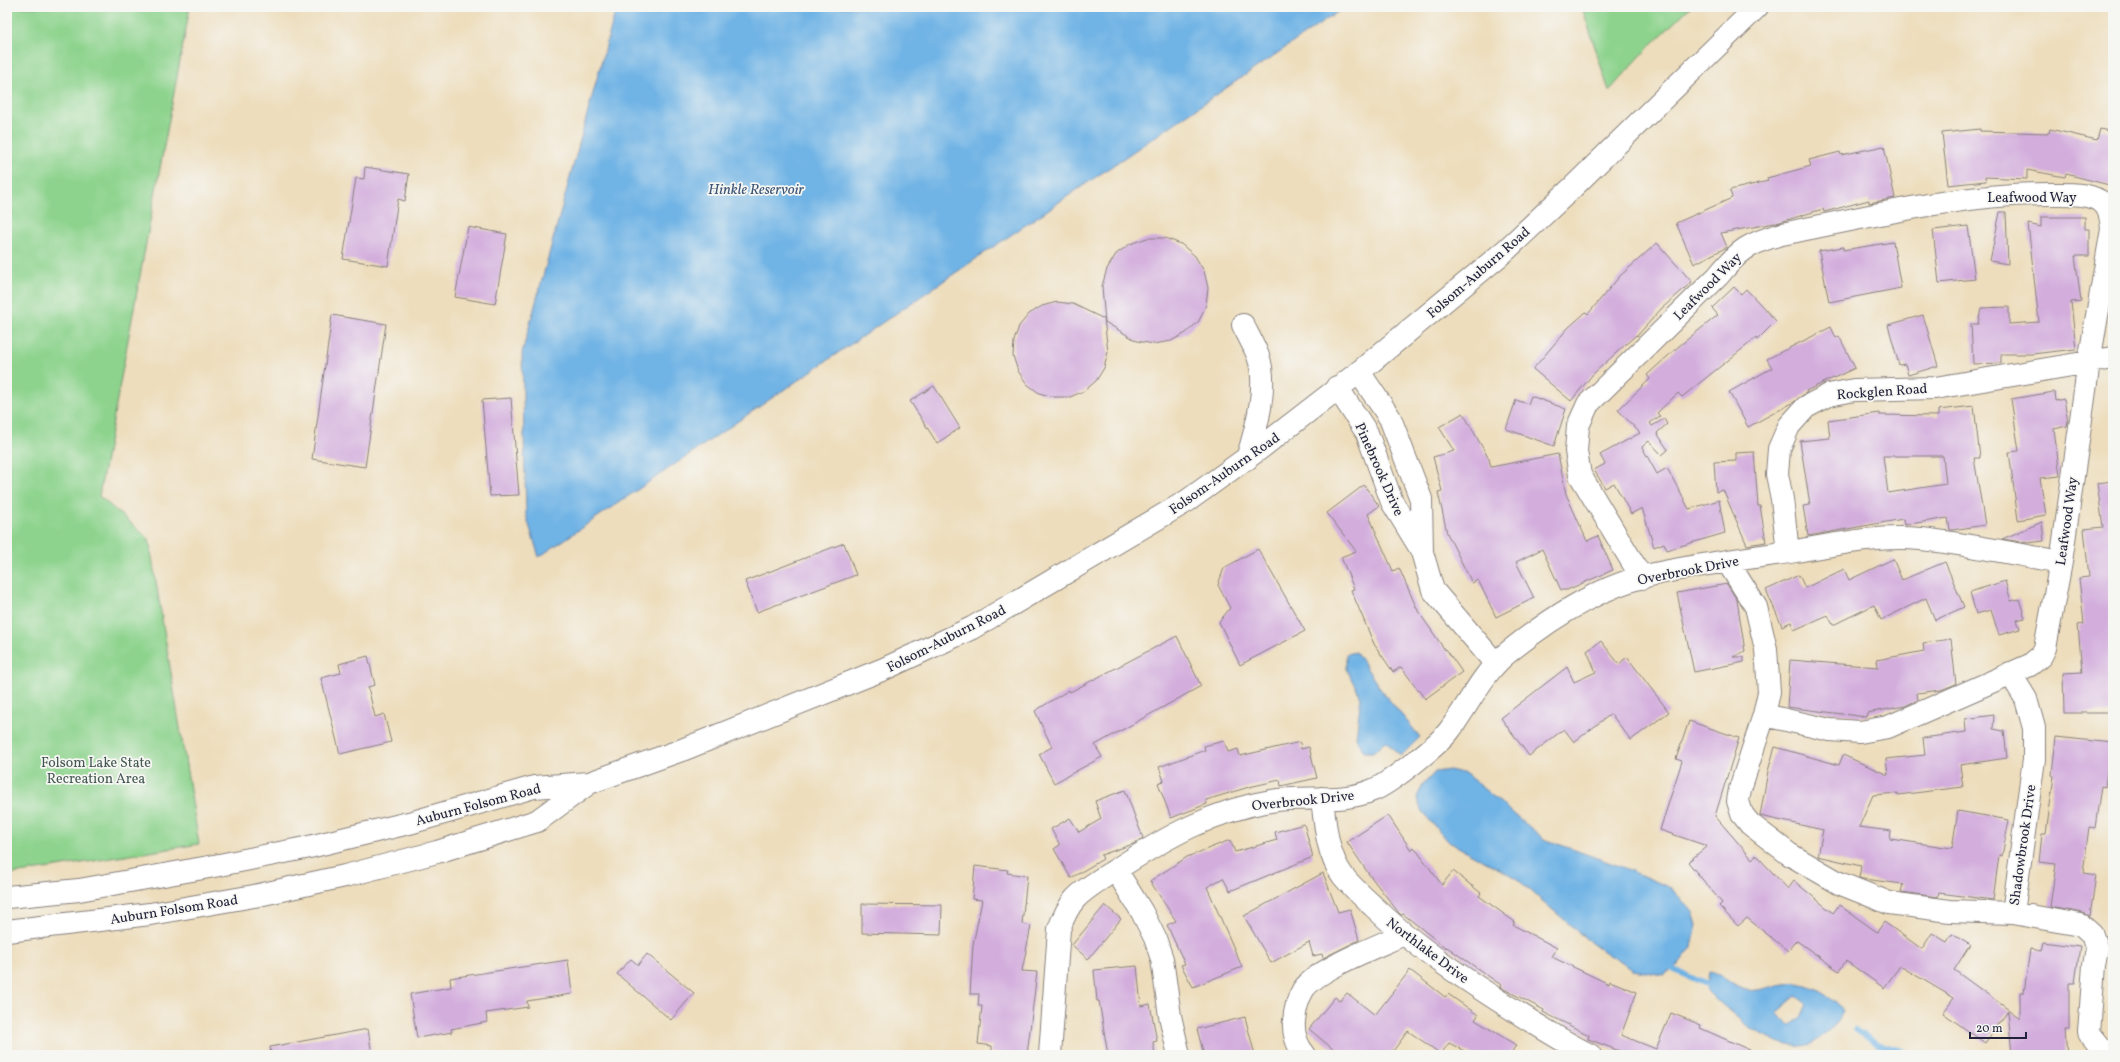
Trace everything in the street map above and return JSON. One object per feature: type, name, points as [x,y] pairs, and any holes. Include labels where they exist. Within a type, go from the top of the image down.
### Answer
[{"type":"street","name":"Folsom-Auburn Road","points":[[589,783],[690,747],[884,669],[960,634],[1181,505],[1246,459],[1337,387],[1359,372],[1506,250],[1573,187],[1757,7]]},
{"type":"street","name":"Leafwood Way","points":[[1642,578],[1580,474],[1576,451],[1578,426],[1588,404],[1718,276],[1734,255],[1756,241],[1782,234],[1955,200],[2016,194],[2061,194],[2094,198],[2104,204],[2111,215],[2112,229],[2088,362],[2061,562],[2045,648],[2041,656],[2030,665],[1888,727],[1860,732],[1830,730],[1764,715]]},
{"type":"street","points":[[1243,325],[1259,357],[1262,386],[1255,431],[1246,459]]},
{"type":"street","name":"Rockglen Road","points":[[1788,552],[1782,499],[1777,474],[1779,449],[1789,426],[1806,407],[1829,395],[1854,390],[1935,388],[2113,358]]},
{"type":"street","name":"Pinebrook Drive","points":[[1359,372],[1390,418],[1421,499],[1422,552]]},
{"type":"street","name":"Pinebrook Drive","points":[[1337,387],[1366,433],[1392,502],[1422,552],[1433,590],[1495,663]]},
{"type":"street","name":"Overbrook Drive","points":[[1050,1055],[1059,929],[1066,912],[1077,897],[1116,870],[1190,826],[1219,814],[1247,805],[1275,800],[1359,795],[1375,790],[1392,780],[1446,734],[1495,663],[1536,630],[1571,608],[1606,591],[1642,578],[1727,561],[1887,538],[1919,539],[2061,562]]},
{"type":"street","name":"Shadowbrook Drive","points":[[1727,561],[1756,607],[1766,649],[1769,692],[1764,715],[1740,789],[1738,802],[1742,814],[1750,824],[1783,850],[1839,883],[1889,903],[1950,911],[2013,913],[2034,759],[2034,728],[2026,699],[2010,673]]},
{"type":"street","name":"Auburn Folsom Road","points":[[7,897],[79,890],[217,866],[305,848],[413,822],[534,787],[589,783]]},
{"type":"street","name":"Auburn Folsom Road","points":[[7,931],[158,912],[254,896],[345,876],[437,852],[537,821],[589,783]]},
{"type":"street","name":"Northlake Drive","points":[[1322,798],[1325,827],[1332,855],[1343,876],[1357,891],[1404,934],[1474,985],[1568,1044],[1590,1055]]},
{"type":"street","points":[[1116,870],[1142,912],[1160,952],[1170,1016],[1179,1055]]},
{"type":"street","points":[[2013,913],[2081,925],[2092,935],[2097,950],[2094,965],[2089,1033],[2107,1055]]},
{"type":"street","points":[[1305,1055],[1301,1050],[1294,1030],[1295,1008],[1304,988],[1320,974],[1404,934]]},
{"type":"green space","name":"Folsom Lake State Recreation Area","points":[[7,7],[190,7],[99,496],[149,539],[199,844],[7,875]]},
{"type":"green space","points":[[1582,7],[1690,7],[1645,51],[1609,91]]},
{"type":"water","name":"Hinkle Reservoir","points":[[621,7],[1345,7],[539,557],[526,515],[522,353],[616,9]]},
{"type":"water","points":[[1356,652],[1381,690],[1420,737],[1401,756],[1385,741],[1373,752],[1364,752],[1356,737],[1361,697],[1346,669],[1346,654]]},
{"type":"water","points":[[1450,770],[1466,774],[1544,839],[1622,867],[1671,888],[1693,912],[1697,925],[1692,947],[1678,965],[1664,975],[1633,970],[1591,943],[1516,878],[1447,841],[1421,810],[1417,797],[1423,785],[1435,772]]},
{"type":"water","points":[[1709,972],[1718,975],[1742,989],[1748,990],[1759,990],[1785,984],[1801,985],[1824,994],[1843,1010],[1836,1023],[1813,1043],[1799,1046],[1785,1044],[1770,1039],[1740,1020],[1706,989]],"holes":[[[1796,996],[1807,1004],[1801,1018],[1789,1026],[1776,1013]]]},
{"type":"building","points":[[1980,129],[1980,131],[2049,133],[2050,129],[2097,140],[2100,129],[2113,132],[2113,186],[2066,174],[2065,177],[2027,170],[2027,179],[1985,177],[1986,181],[1948,185],[1942,133]]},
{"type":"building","points":[[1884,146],[1895,198],[1869,203],[1869,200],[1824,212],[1823,209],[1780,222],[1721,233],[1727,247],[1694,264],[1676,223],[1732,198],[1730,190],[1768,181],[1767,178],[1811,166],[1809,160],[1840,152],[1841,155]]},
{"type":"building","points":[[365,167],[409,174],[405,201],[398,199],[388,266],[343,259],[356,178],[364,179]]},
{"type":"building","points":[[2000,212],[2006,212],[2008,264],[1990,261]]},
{"type":"building","points":[[2041,217],[2085,217],[2085,229],[2089,229],[2089,256],[2075,256],[2081,301],[2071,302],[2076,349],[2032,354],[2001,354],[2001,363],[1973,364],[1971,324],[1978,324],[1981,308],[2009,307],[2009,324],[2039,322],[2028,224],[2041,227]]},
{"type":"building","points":[[1968,226],[1975,279],[1939,283],[1933,230]]},
{"type":"building","points":[[468,227],[507,234],[495,304],[455,297]]},
{"type":"building","points":[[1147,238],[1165,238],[1181,244],[1195,256],[1204,271],[1208,288],[1206,305],[1199,321],[1186,333],[1171,341],[1154,344],[1137,341],[1105,322],[1102,286],[1107,269],[1116,254],[1130,244]]},
{"type":"building","points":[[1893,242],[1901,288],[1829,302],[1819,251],[1843,247],[1843,250]]},
{"type":"building","points":[[1657,243],[1692,282],[1661,309],[1637,336],[1636,335],[1593,374],[1571,401],[1533,369],[1568,328],[1586,312],[1588,314],[1620,276]]},
{"type":"building","points":[[1734,287],[1741,294],[1746,289],[1776,321],[1757,340],[1756,338],[1682,397],[1678,393],[1657,413],[1660,416],[1650,423],[1652,426],[1664,419],[1667,424],[1657,433],[1668,450],[1662,455],[1649,441],[1642,447],[1657,474],[1667,468],[1689,509],[1719,500],[1725,533],[1667,550],[1664,543],[1654,547],[1642,508],[1631,514],[1614,483],[1605,488],[1594,470],[1605,464],[1600,455],[1640,433],[1618,410],[1650,379],[1647,375],[1679,346],[1718,315],[1712,308]]},
{"type":"building","points":[[1057,302],[1073,304],[1104,319],[1108,352],[1104,368],[1096,381],[1084,391],[1070,397],[1054,397],[1039,393],[1027,384],[1018,371],[1013,356],[1014,341],[1019,326],[1029,314],[1042,306]]},
{"type":"building","points":[[332,315],[386,324],[365,467],[312,459]]},
{"type":"building","points":[[1923,315],[1938,366],[1908,375],[1905,364],[1899,365],[1888,325]]},
{"type":"building","points":[[1831,327],[1836,338],[1839,336],[1855,368],[1806,391],[1807,392],[1794,402],[1748,427],[1729,392],[1772,368],[1767,359]]},
{"type":"building","points":[[934,386],[960,428],[937,443],[910,401]]},
{"type":"building","points":[[2054,392],[2055,401],[2064,399],[2068,421],[2067,426],[2054,429],[2060,476],[2040,478],[2046,515],[2018,520],[2009,452],[2019,451],[2011,399]]},
{"type":"building","points":[[1531,396],[1566,409],[1554,446],[1506,429],[1516,400],[1528,404]]},
{"type":"building","points":[[511,398],[519,495],[490,496],[482,400]]},
{"type":"building","points":[[1974,406],[1980,458],[1974,458],[1985,525],[1950,530],[1948,518],[1904,525],[1903,519],[1808,536],[1803,506],[1810,505],[1800,441],[1830,438],[1828,420],[1879,413],[1879,415],[1938,416],[1938,410]],"holes":[[[1883,456],[1943,456],[1946,484],[1888,493]]]},
{"type":"building","points":[[1463,413],[1489,459],[1491,467],[1558,454],[1566,494],[1587,541],[1598,536],[1613,570],[1567,590],[1561,590],[1542,549],[1516,562],[1534,598],[1496,617],[1478,580],[1472,583],[1447,533],[1438,492],[1442,491],[1433,457],[1454,451],[1439,427]]},
{"type":"building","points":[[1754,452],[1758,506],[1760,506],[1766,542],[1747,545],[1723,490],[1716,492],[1714,462],[1736,461],[1736,453]]},
{"type":"building","points":[[2113,481],[2113,608],[2111,608],[2113,713],[2064,713],[2063,673],[2082,672],[2078,625],[2084,624],[2079,578],[2089,577],[2084,529],[2103,527],[2097,483]]},
{"type":"building","points":[[1364,485],[1379,506],[1368,514],[1393,571],[1399,568],[1418,611],[1462,672],[1425,699],[1401,667],[1393,672],[1374,644],[1351,590],[1354,589],[1341,557],[1356,551],[1327,513]]},
{"type":"building","points":[[2042,522],[2044,541],[2028,543],[2002,539]]},
{"type":"building","points":[[844,543],[856,575],[757,612],[745,581]]},
{"type":"building","points":[[1258,549],[1305,631],[1240,665],[1219,622],[1230,608],[1218,585],[1224,568]]},
{"type":"building","points":[[1893,559],[1902,580],[1945,562],[1964,607],[1935,620],[1926,598],[1881,620],[1874,605],[1833,625],[1828,615],[1794,630],[1791,622],[1782,626],[1766,590],[1799,575],[1805,588],[1844,569],[1849,580]]},
{"type":"building","points":[[2005,581],[2011,601],[2019,599],[2025,618],[2017,620],[2020,629],[1999,635],[1991,610],[1976,614],[1970,592]]},
{"type":"building","points":[[1727,584],[1737,600],[1745,651],[1733,657],[1744,657],[1744,662],[1694,672],[1677,593]]},
{"type":"building","points":[[1177,636],[1201,686],[1095,745],[1102,757],[1054,783],[1039,754],[1052,747],[1035,711],[1069,690],[1070,692]]},
{"type":"building","points":[[1951,639],[1956,684],[1941,690],[1917,693],[1918,700],[1905,706],[1867,713],[1866,717],[1787,707],[1790,660],[1878,667],[1877,660],[1924,651],[1923,643]]},
{"type":"building","points":[[1601,641],[1619,664],[1627,657],[1669,712],[1631,740],[1611,714],[1574,742],[1564,729],[1529,756],[1501,718],[1567,667],[1574,682],[1596,672],[1587,651]]},
{"type":"building","points":[[368,656],[375,685],[368,687],[375,717],[384,714],[391,742],[340,754],[321,678],[341,673],[339,664]]},
{"type":"building","points":[[1994,715],[1993,729],[2004,731],[2007,758],[1960,765],[1963,787],[1898,795],[1898,793],[1873,795],[1859,827],[1891,831],[1890,839],[1952,848],[1958,811],[2009,820],[2002,856],[1999,855],[1993,900],[1939,893],[1938,897],[1901,892],[1903,884],[1859,878],[1861,866],[1818,856],[1823,830],[1760,816],[1768,771],[1775,747],[1839,765],[1843,755],[1888,775],[1886,759],[1925,755],[1923,738],[1966,732],[1965,719]]},
{"type":"building","points":[[1689,721],[1739,738],[1715,816],[1752,859],[1756,855],[1788,889],[1794,881],[1833,913],[1839,905],[1877,932],[1884,922],[1922,949],[1932,933],[1947,942],[1952,934],[1970,945],[1954,970],[2020,1018],[2020,993],[2024,993],[2030,949],[2041,951],[2043,942],[2080,947],[2075,983],[2069,983],[2069,1030],[2065,1030],[2067,1055],[2012,1055],[2008,1011],[1985,1043],[1943,1013],[1954,998],[1900,966],[1884,988],[1846,961],[1839,971],[1797,941],[1788,951],[1747,918],[1738,926],[1719,906],[1722,903],[1688,862],[1707,846],[1660,830],[1682,761],[1676,759]]},
{"type":"building","points":[[2056,737],[2113,743],[2113,765],[2108,764],[2105,787],[2101,786],[2095,828],[2089,827],[2083,873],[2096,875],[2090,916],[2083,913],[2050,907],[2056,864],[2039,862],[2042,834],[2046,834],[2054,776],[2052,775]]},
{"type":"building","points":[[1224,741],[1228,752],[1238,749],[1240,756],[1300,742],[1301,749],[1309,747],[1317,778],[1281,786],[1280,780],[1249,787],[1206,800],[1207,804],[1171,818],[1158,783],[1164,781],[1159,767],[1205,750],[1204,746]]},
{"type":"building","points":[[1125,790],[1143,838],[1133,844],[1101,855],[1103,859],[1071,878],[1054,849],[1060,845],[1051,829],[1070,818],[1079,832],[1101,819],[1095,801]]},
{"type":"building","points":[[1388,815],[1411,850],[1414,847],[1442,885],[1453,871],[1481,893],[1479,896],[1515,922],[1513,925],[1557,948],[1552,957],[1609,984],[1610,981],[1637,992],[1621,1035],[1656,1049],[1671,1013],[1701,1025],[1700,1028],[1761,1055],[1630,1055],[1588,1039],[1589,1035],[1543,1012],[1544,1010],[1500,987],[1501,985],[1447,947],[1446,948],[1403,914],[1401,915],[1368,873],[1347,842]]},
{"type":"building","points":[[1304,824],[1313,857],[1230,891],[1223,878],[1207,887],[1242,967],[1193,987],[1181,965],[1185,964],[1167,925],[1176,921],[1150,881],[1187,857],[1230,840],[1235,852],[1277,840],[1275,832]]},
{"type":"building","points":[[975,866],[1008,870],[1007,873],[1027,876],[1022,924],[1031,926],[1022,971],[1037,972],[1027,1055],[992,1053],[992,1046],[978,1044],[982,1006],[978,1006],[979,994],[970,994],[973,945],[982,900],[972,899]]},
{"type":"building","points":[[1323,873],[1338,912],[1350,909],[1359,940],[1323,958],[1322,954],[1313,956],[1309,942],[1271,963],[1244,916]]},
{"type":"building","points":[[862,904],[942,905],[941,935],[862,933]]},
{"type":"building","points":[[1105,905],[1121,919],[1088,959],[1072,945]]},
{"type":"building","points":[[647,954],[694,993],[671,1020],[617,974],[631,959],[638,965]]},
{"type":"building","points":[[568,960],[572,994],[527,1001],[528,1007],[486,1013],[487,1022],[451,1029],[452,1032],[417,1038],[410,994],[451,987],[450,978]]},
{"type":"building","points":[[1137,966],[1141,1006],[1150,1004],[1157,1041],[1153,1042],[1155,1055],[1108,1055],[1099,1001],[1097,1001],[1094,970]]},
{"type":"building","points":[[1410,970],[1445,997],[1448,994],[1478,1015],[1475,1020],[1516,1045],[1510,1055],[1472,1055],[1449,1043],[1441,1054],[1408,1031],[1390,1055],[1340,1055],[1309,1029],[1335,997],[1340,1001],[1347,993],[1375,1015]]},
{"type":"building","points":[[1245,1017],[1255,1055],[1204,1055],[1197,1029]]},
{"type":"building","points":[[368,1029],[372,1055],[271,1055],[270,1047]]},
{"type":"waterway","points":[[1672,969],[1706,984]]},
{"type":"waterway","points":[[1856,1030],[1878,1044],[1902,1051],[1906,1055]]}]
